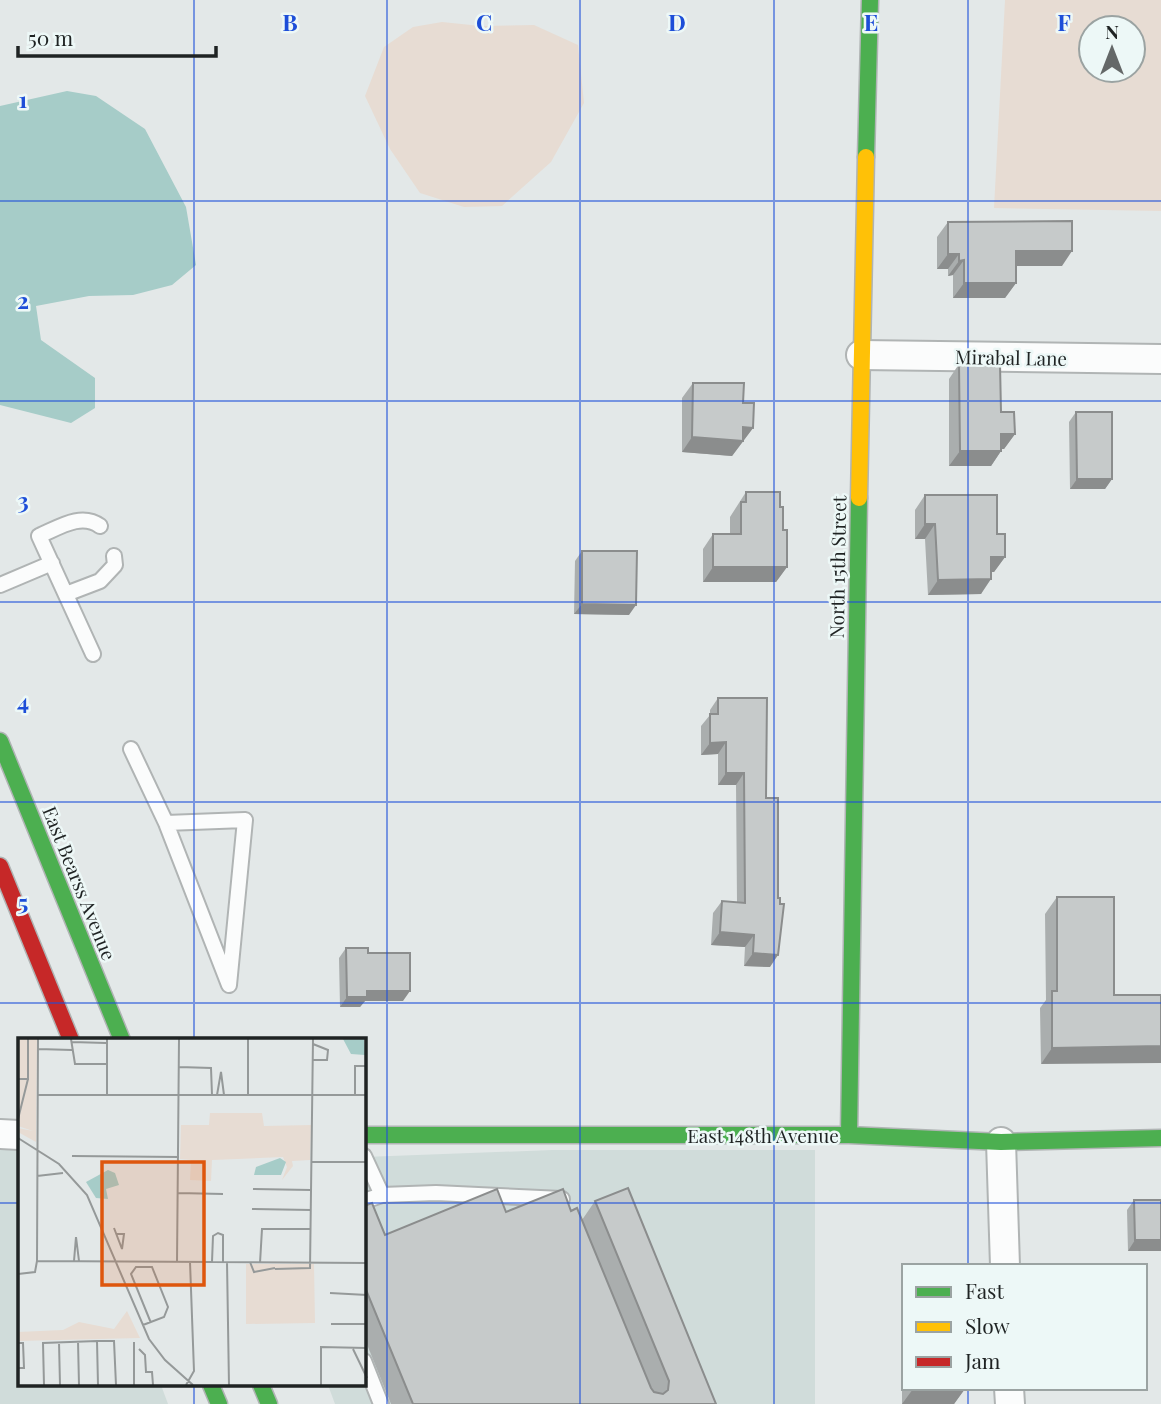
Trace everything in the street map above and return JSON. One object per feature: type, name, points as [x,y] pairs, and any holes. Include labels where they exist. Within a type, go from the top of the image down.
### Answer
[{"type":"street","name":"North 15th Street","points":[[849,1135],[861,355],[870,0]]},
{"type":"street","name":"Mirabal Lane","points":[[861,355],[1161,359]]},
{"type":"street","name":"East Bearss Avenue","points":[[0,741],[121,1038]]},
{"type":"street","points":[[0,866],[70,1038]]},
{"type":"street","points":[[0,1134],[18,1135]]},
{"type":"street","name":"East 148th Avenue","points":[[366,1135],[849,1135],[1001,1142],[1161,1138]]},
{"type":"street","points":[[1001,1142],[1005,1264]]},
{"type":"street","points":[[211,1386],[219,1404]]},
{"type":"street","points":[[261,1386],[269,1404]]},
{"type":"lane","points":[[93,654],[39,536],[72,521],[86,520],[100,526]]},
{"type":"lane","points":[[66,594],[100,581],[115,565],[114,556]]},
{"type":"lane","points":[[0,585],[52,563]]},
{"type":"lane","points":[[131,749],[166,822],[229,985],[245,820],[166,822]]},
{"type":"lane","points":[[366,1160],[382,1195]]},
{"type":"lane","points":[[366,1200],[382,1195],[436,1194],[562,1198],[567,1211]]},
{"type":"lane","points":[[366,1366],[381,1404]]},
{"type":"shaded area","points":[[1005,0],[1161,0],[1161,211],[994,208]]},
{"type":"shaded area","points":[[442,22],[481,26],[534,25],[578,45],[584,103],[551,162],[502,206],[464,207],[420,193],[390,149],[365,96],[384,47],[413,27]]},
{"type":"shaded area","points":[[0,1150],[18,1150],[18,1386],[161,1386],[168,1404],[0,1404]]},
{"type":"shaded area","points":[[552,1150],[815,1150],[815,1404],[335,1404],[328,1386],[366,1386],[366,1157]]},
{"type":"water","points":[[67,91],[96,96],[145,129],[186,207],[196,265],[172,285],[133,295],[89,296],[36,306],[41,340],[95,378],[95,408],[71,423],[0,405],[0,106]]},
{"type":"building","points":[[1072,221],[1072,251],[1016,251],[1016,283],[964,283],[964,260],[959,261],[959,254],[948,254],[948,222]]},
{"type":"building","points":[[959,364],[1000,364],[1001,412],[1014,412],[1015,434],[1001,434],[1001,451],[960,451]]},
{"type":"building","points":[[693,383],[744,383],[743,403],[754,403],[753,428],[743,427],[743,441],[692,437]]},
{"type":"building","points":[[1076,412],[1112,412],[1112,479],[1077,479]]},
{"type":"building","points":[[746,492],[780,492],[783,530],[787,530],[787,567],[713,567],[713,534],[741,534],[741,502],[746,502]]},
{"type":"building","points":[[925,495],[997,495],[997,534],[1005,534],[1005,557],[991,557],[991,579],[938,580],[935,524],[925,524]]},
{"type":"building","points":[[582,551],[637,551],[636,605],[582,604]]},
{"type":"building","points":[[718,698],[767,698],[766,798],[778,798],[778,898],[780,904],[784,904],[778,955],[753,953],[754,935],[720,932],[722,901],[745,903],[744,773],[726,773],[726,742],[710,743],[710,714],[718,714]]},
{"type":"building","points":[[1057,897],[1114,897],[1114,995],[1161,995],[1161,1046],[1052,1048],[1052,991],[1057,991]]},
{"type":"building","points":[[346,948],[368,948],[368,953],[410,953],[410,991],[367,991],[367,997],[347,997]]},
{"type":"building","points":[[628,1188],[716,1404],[413,1404],[366,1290],[366,1205],[372,1203],[385,1235],[497,1189],[506,1212],[563,1189],[571,1211],[577,1208],[651,1388],[654,1392],[663,1394],[668,1390],[669,1381],[595,1201]]},
{"type":"building","points":[[1134,1200],[1161,1200],[1161,1240],[1135,1240]]},
{"type":"traffic: fast","points":[[866,157],[870,0]]},
{"type":"traffic: fast","points":[[849,1135],[859,498]]},
{"type":"traffic: fast","points":[[0,741],[121,1038]]},
{"type":"traffic: fast","points":[[366,1135],[849,1135],[1001,1142],[1161,1138]]},
{"type":"traffic: fast","points":[[211,1386],[219,1404]]},
{"type":"traffic: fast","points":[[261,1386],[269,1404]]},
{"type":"traffic: slow","points":[[859,498],[866,157]]},
{"type":"traffic: jam","points":[[0,866],[70,1038]]}]
